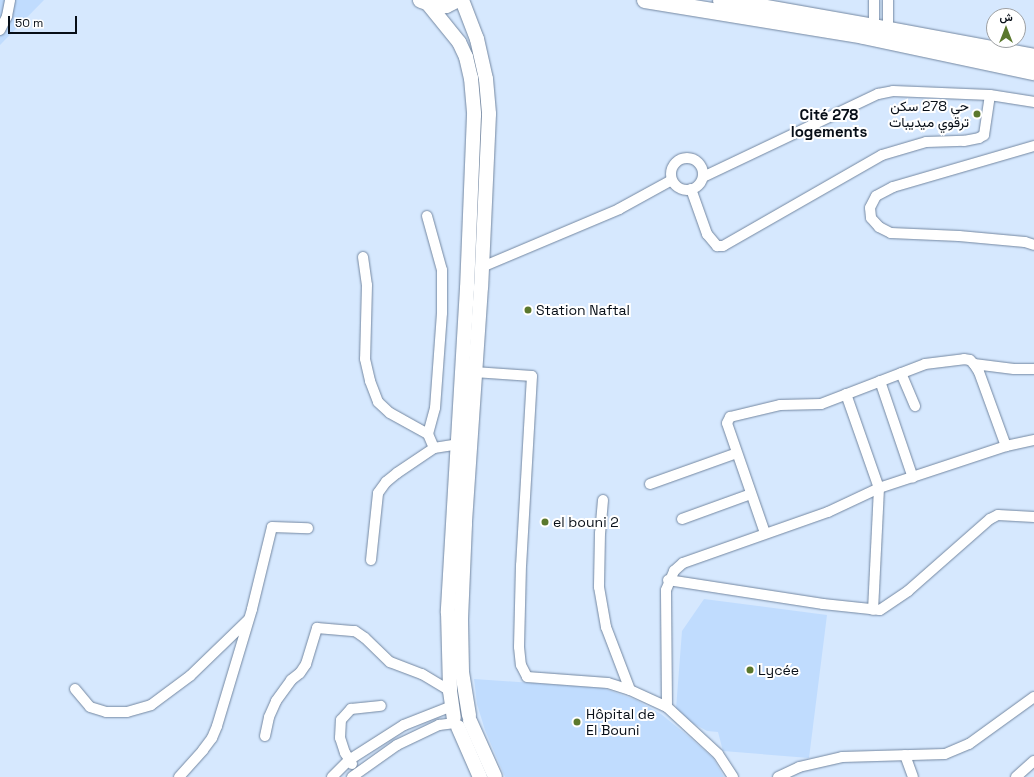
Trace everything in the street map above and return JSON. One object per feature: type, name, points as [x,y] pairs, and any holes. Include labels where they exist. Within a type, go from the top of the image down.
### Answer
[{"type":"main road","points":[[425,2],[438,6],[446,6],[456,0]]},
{"type":"main road","points":[[462,0],[477,39],[486,79],[489,114],[482,267],[474,372],[461,620],[462,672],[460,718],[495,777]]},
{"type":"main road","points":[[645,0],[864,36],[1034,72]]},
{"type":"main road","points":[[721,0],[1034,57]]},
{"type":"main road","points":[[425,2],[459,42],[466,57],[471,78],[474,115],[458,444],[448,612],[450,691],[480,777]]},
{"type":"street","points":[[0,30],[6,16],[10,0]]},
{"type":"street","points":[[874,0],[881,28]]},
{"type":"street","points":[[881,28],[888,0]]},
{"type":"street","points":[[703,177],[878,94],[893,91],[990,95],[1034,102]]},
{"type":"street","points":[[691,190],[707,234],[717,246],[723,246],[882,155],[926,142],[964,141],[979,138],[984,135],[990,95]]},
{"type":"street","points":[[1031,242],[959,236],[891,233],[879,227],[871,218],[870,208],[876,196],[893,187],[1034,146]]},
{"type":"street","points":[[683,158],[696,161],[702,168],[703,177],[699,185],[691,190],[678,187],[672,180],[673,167],[683,158]]},
{"type":"street","points":[[482,267],[619,209],[672,180]]},
{"type":"street","points":[[427,216],[442,270],[442,313],[435,408],[428,434]]},
{"type":"street","points":[[363,257],[367,285],[365,359],[370,381],[378,402],[390,413],[428,434],[434,448]]},
{"type":"street","points":[[765,533],[727,423],[730,417],[780,405],[821,404],[925,364],[964,359],[970,360],[974,364],[1006,446]]},
{"type":"street","points":[[974,364],[1014,369],[1034,369]]},
{"type":"street","points":[[474,372],[532,376],[521,565],[518,647],[521,665],[527,677],[608,683],[630,690],[667,707],[718,754],[733,777]]},
{"type":"street","points":[[901,373],[915,406]]},
{"type":"street","points":[[880,381],[913,478]]},
{"type":"street","points":[[846,394],[879,488],[873,610]]},
{"type":"street","points":[[667,707],[666,590],[668,580],[682,563],[828,512],[879,488],[1006,446],[1034,440]]},
{"type":"street","points":[[371,560],[378,493],[386,482],[434,448],[458,444]]},
{"type":"street","points":[[650,484],[737,453]]},
{"type":"street","points":[[682,519],[751,494]]},
{"type":"street","points":[[603,500],[600,533],[599,586],[606,627],[630,690]]},
{"type":"street","points":[[668,580],[880,610],[908,591],[990,519],[998,515],[1034,517]]},
{"type":"street","points":[[178,777],[212,738],[224,708],[249,619],[272,527],[308,528]]},
{"type":"street","points":[[75,689],[90,707],[106,712],[127,712],[151,705],[190,676],[249,619]]},
{"type":"street","points":[[265,736],[269,717],[276,701],[291,680],[300,673],[306,664],[317,628],[355,631],[365,638],[390,662],[422,674],[450,691]]},
{"type":"street","points":[[778,777],[800,767],[842,758],[945,754],[969,744],[1034,697]]},
{"type":"street","points":[[381,706],[351,709],[341,720],[340,738],[355,775],[397,745],[439,725],[460,718]]},
{"type":"street","points":[[332,777],[349,760],[404,725],[460,718]]},
{"type":"street","points":[[905,755],[913,777]]},
{"type":"street","points":[[1016,777],[1034,761]]},
{"type":"shaded area","points":[[0,0],[44,0],[0,45]]},
{"type":"shaded area","name":"Lycée","points":[[704,599],[827,615],[809,758],[723,751],[718,732],[707,731],[687,720],[676,709],[682,631]]},
{"type":"shaded area","name":"Hôpital de El Bouni","points":[[474,679],[603,688],[636,700],[661,714],[688,736],[713,758],[724,777],[505,777],[485,730],[477,704]]},
{"type":"place","name":"حي 278 سكن ترقوي ميديبات","points":[[977,114]]},
{"type":"place","name":"Station Naftal","points":[[528,310]]},
{"type":"place","name":"el bouni 2","points":[[545,522]]},
{"type":"place","name":"Lycée","points":[[750,670]]},
{"type":"place","name":"Hôpital de El Bouni","points":[[577,722]]},
{"type":"district","name":"Cité 278 logements","points":[[829,122]]}]
